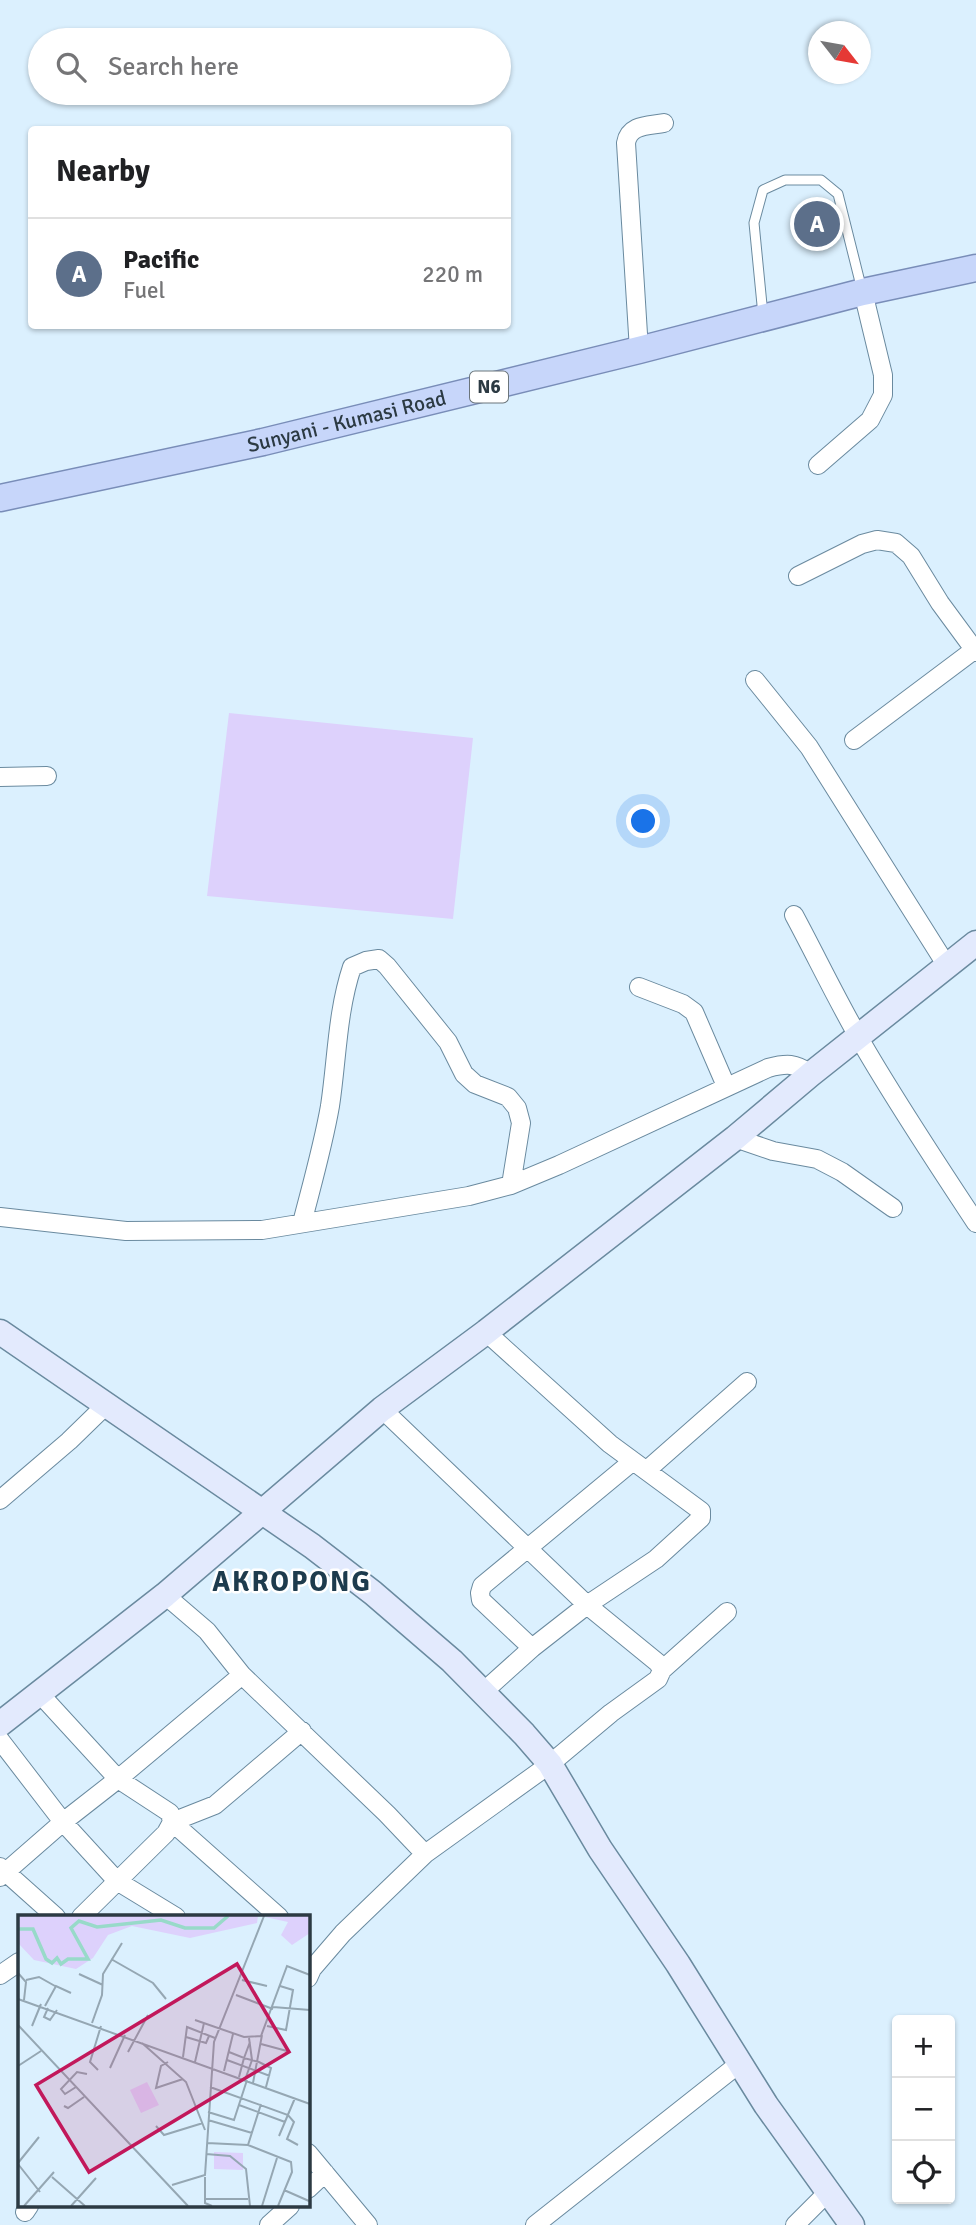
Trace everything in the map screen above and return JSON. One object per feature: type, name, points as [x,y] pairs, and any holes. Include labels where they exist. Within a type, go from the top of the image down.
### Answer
[{"type":"main road","name":"Sunyani - Kumasi Road","points":[[0,498],[263,442],[639,351],[763,316],[976,268]]},
{"type":"street","points":[[639,351],[626,143],[627,135],[634,129],[664,123]]},
{"type":"street","points":[[818,465],[870,420],[883,396],[883,375],[863,292]]},
{"type":"street","points":[[798,576],[862,544],[877,540],[896,543],[911,556],[940,603],[975,651],[854,740]]},
{"type":"street","points":[[755,680],[809,747],[947,966]]},
{"type":"street","points":[[0,777],[47,776]]},
{"type":"street","points":[[794,915],[858,1037],[976,1223]]},
{"type":"street","points":[[0,1724],[165,1595],[382,1409],[486,1332],[735,1138],[976,943]]},
{"type":"street","points":[[302,1223],[330,1105],[336,1046],[347,982],[352,967],[366,961],[379,959],[387,966],[448,1042],[464,1074],[475,1084],[508,1097],[517,1108],[521,1122],[511,1185]]},
{"type":"street","points":[[639,987],[683,1004],[694,1012],[726,1086]]},
{"type":"street","points":[[0,1217],[126,1231],[262,1230],[469,1196],[511,1185],[594,1150],[768,1068],[787,1063],[798,1065],[811,1074]]},
{"type":"street","points":[[735,1138],[773,1151],[817,1159],[842,1172],[893,1208]]},
{"type":"street","points":[[0,1332],[262,1510],[373,1593],[452,1661],[524,1734],[550,1764],[600,1849],[678,1964],[766,2105],[852,2225]]},
{"type":"street","points":[[482,1693],[532,1648],[587,1605],[656,1559],[701,1518],[701,1511],[610,1444],[486,1332]]},
{"type":"street","points":[[532,1648],[481,1600],[482,1586],[747,1382]]},
{"type":"street","points":[[0,1500],[69,1441],[106,1405]]},
{"type":"street","points":[[382,1409],[587,1605],[658,1663],[662,1671]]},
{"type":"street","points":[[165,1595],[207,1631],[242,1675],[425,1854]]},
{"type":"street","points":[[310,1971],[343,1933],[425,1854],[550,1764],[657,1679],[662,1671],[727,1612]]},
{"type":"street","points":[[54,1915],[2,1873],[242,1675]]},
{"type":"street","points":[[40,1694],[118,1779],[170,1813],[172,1822],[277,1915]]},
{"type":"street","points":[[83,1915],[166,1833],[172,1822],[215,1805],[302,1731]]},
{"type":"street","points":[[0,1740],[63,1822],[117,1881],[173,1915]]},
{"type":"street","points":[[0,1975],[18,1963]]},
{"type":"street","points":[[535,2225],[740,2063]]},
{"type":"street","points":[[310,2155],[368,2225]]},
{"type":"street","points":[[310,2187],[325,2173]]},
{"type":"street","points":[[795,2225],[828,2192]]},
{"type":"street","points":[[269,2225],[288,2208]]},
{"type":"lane","points":[[763,316],[754,223],[763,190],[785,180],[821,180],[838,194],[863,292]]},
{"type":"shaded area","points":[[229,713],[473,738],[453,919],[207,896]]},
{"type":"place","name":"Pacific","points":[[817,224]]},
{"type":"district","name":"AKROPONG","points":[[292,1582]]}]
